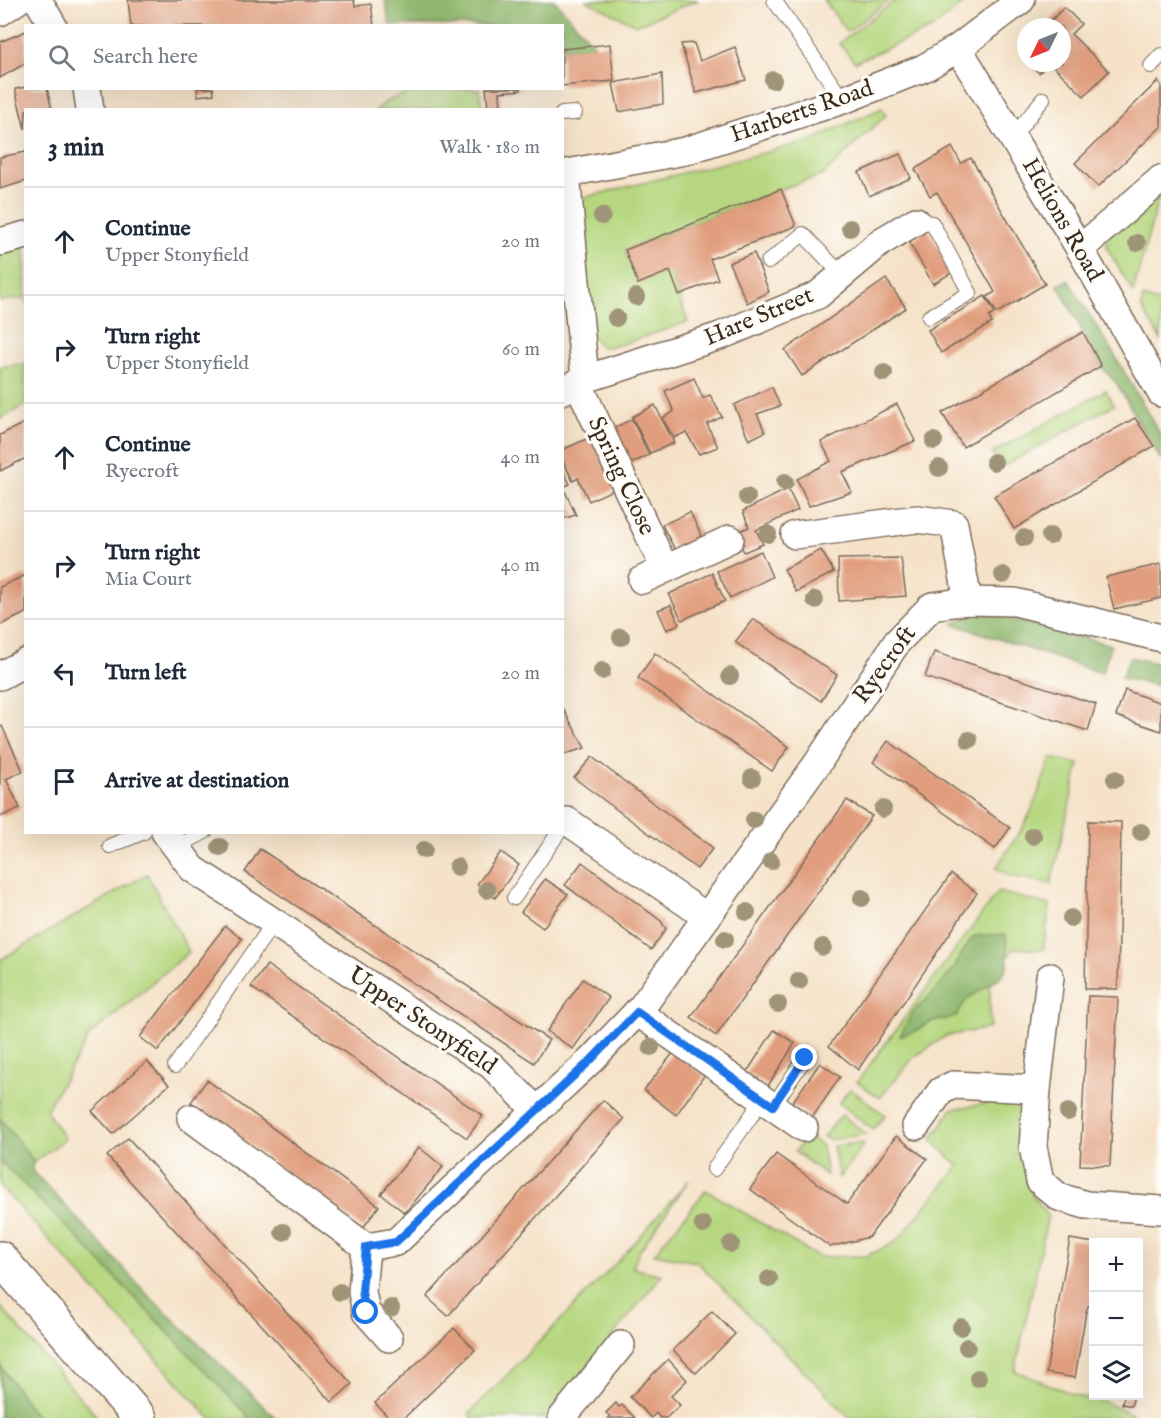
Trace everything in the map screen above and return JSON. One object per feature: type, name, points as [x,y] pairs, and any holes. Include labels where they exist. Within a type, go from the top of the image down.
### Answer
[{"type":"street","points":[[0,12],[18,0]]},
{"type":"street","points":[[38,0],[52,24]]},
{"type":"street","name":"Harberts Road","points":[[564,174],[685,151],[843,100],[924,68],[958,48],[1021,0]]},
{"type":"street","name":"Helions Road","points":[[958,48],[1080,249],[1161,393]]},
{"type":"street","points":[[87,90],[90,108]]},
{"type":"street","points":[[564,174],[575,384]]},
{"type":"street","points":[[1080,249],[1161,179]]},
{"type":"street","name":"Hare Street","points":[[575,384],[720,336],[818,295],[882,241],[916,221]]},
{"type":"street","points":[[0,242],[24,236]]},
{"type":"street","name":"Spring Close","points":[[575,384],[653,575],[730,539]]},
{"type":"street","points":[[795,534],[917,519],[954,524],[968,601]]},
{"type":"street","name":"Ryecroft","points":[[537,1111],[637,1012],[817,764],[897,642],[932,606],[968,601],[1015,602],[1161,638]]},
{"type":"street","points":[[0,676],[24,663]]},
{"type":"street","points":[[564,828],[706,917]]},
{"type":"street","name":"Upper Stonyfield","points":[[170,840],[193,869],[491,1065],[537,1111]]},
{"type":"street","points":[[1050,977],[1033,1147],[1040,1181],[1059,1197],[1086,1205],[1161,1210]]},
{"type":"street","points":[[637,1012],[804,1128]]},
{"type":"street","points":[[916,1126],[941,1091],[953,1085],[1037,1089]]},
{"type":"street","points":[[191,1118],[366,1247],[396,1242],[537,1111]]},
{"type":"street","points":[[366,1247],[362,1292],[366,1312],[389,1338]]},
{"type":"street","points":[[0,1258],[140,1418]]},
{"type":"street","points":[[562,1418],[621,1345]]},
{"type":"lane","points":[[774,0],[843,100]]},
{"type":"lane","points":[[1013,137],[1043,99]]},
{"type":"lane","points":[[916,221],[932,224],[970,293],[929,317]]},
{"type":"lane","points":[[768,262],[803,234],[842,275]]},
{"type":"lane","points":[[110,846],[139,834]]},
{"type":"lane","points":[[170,840],[196,834]]},
{"type":"lane","points":[[514,898],[558,834]]},
{"type":"lane","points":[[175,1066],[274,922]]},
{"type":"lane","points":[[714,1170],[805,1058]]},
{"type":"green space","points":[[385,0],[554,0],[597,48],[564,48],[564,24],[390,24]]},
{"type":"green space","points":[[585,0],[698,0],[636,25]]},
{"type":"green space","points":[[824,0],[890,0],[847,32]]},
{"type":"green space","points":[[896,0],[967,0],[933,28],[855,62],[839,43]]},
{"type":"green space","points":[[413,90],[479,90],[482,108],[378,108],[386,102]]},
{"type":"green space","points":[[882,108],[886,115],[823,175],[625,250],[638,283],[670,271],[688,322],[616,346],[601,347],[588,331],[578,199],[807,142]]},
{"type":"green space","points":[[1159,196],[1133,292],[1107,248],[1106,238]]},
{"type":"green space","points":[[21,246],[24,250],[24,298],[0,301],[0,252]]},
{"type":"green space","points":[[1068,280],[1161,436],[1161,460],[1117,384],[1101,366],[1058,285]]},
{"type":"green space","points":[[1143,297],[1161,303],[1161,340],[1141,307]]},
{"type":"green space","points":[[24,364],[24,406],[0,419],[0,367]]},
{"type":"green space","points":[[1106,390],[1114,405],[1000,468],[992,453]]},
{"type":"green space","points":[[976,611],[1111,645],[1102,673],[953,624]]},
{"type":"green space","points":[[1130,657],[1161,664],[1161,686],[1121,678]]},
{"type":"green space","points":[[1051,758],[1079,764],[1051,884],[1010,876],[996,868],[1022,829],[1033,807]]},
{"type":"green space","points":[[147,874],[189,952],[90,1035],[46,1110],[65,1139],[34,1162],[0,1118],[0,960]]},
{"type":"green space","points":[[998,892],[1050,905],[1043,950],[1014,948],[990,981],[990,1028],[946,1036],[914,1057],[880,1098],[857,1082]]},
{"type":"green space","points":[[1006,934],[1008,965],[1002,976],[967,999],[955,1017],[930,1022],[916,1031],[900,1036],[913,1012],[952,971],[968,943],[975,936]]},
{"type":"green space","points":[[850,1089],[885,1115],[873,1130],[839,1103]]},
{"type":"green space","points":[[1002,1101],[1027,1110],[1025,1165],[1033,1196],[1048,1215],[1015,1371],[1088,1400],[1089,1398],[1089,1400],[1099,1400],[1132,1414],[1129,1416],[1133,1418],[850,1418],[697,1262],[654,1254],[706,1190],[818,1257],[866,1256],[896,1242],[959,1166],[931,1140],[952,1109]]},
{"type":"green space","points":[[842,1115],[866,1134],[830,1140],[823,1137]]},
{"type":"green space","points":[[0,1118],[34,1162],[31,1169],[149,1296],[276,1418],[250,1418],[67,1227],[0,1161]]},
{"type":"green space","points":[[806,1136],[822,1146],[827,1175],[795,1152]]},
{"type":"green space","points":[[865,1143],[839,1178],[833,1146]]},
{"type":"green space","points":[[0,1161],[67,1227],[250,1418],[210,1418],[0,1186]]},
{"type":"green space","points":[[689,1180],[638,1253],[633,1268],[662,1275],[547,1418],[472,1418],[469,1414],[621,1258]]},
{"type":"green space","points":[[0,1306],[98,1418],[37,1418],[0,1365]]},
{"type":"green space","points":[[0,1365],[37,1418],[0,1418]]},
{"type":"building","points":[[128,0],[354,0],[355,6],[371,4],[374,24],[131,24]]},
{"type":"building","points":[[1064,7],[1081,24],[1071,34],[1071,18],[1054,18]]},
{"type":"building","points":[[24,32],[24,64],[0,78],[0,42]]},
{"type":"building","points":[[1071,34],[1109,71],[1084,96],[1059,72],[1071,72]]},
{"type":"building","points":[[694,43],[700,61],[735,47],[746,80],[696,93],[681,44]]},
{"type":"building","points":[[610,44],[614,81],[564,86],[564,49]]},
{"type":"building","points":[[662,74],[663,104],[619,112],[613,83]]},
{"type":"building","points":[[1158,81],[1161,85],[1161,127],[1098,187],[1075,163]]},
{"type":"building","points":[[24,87],[24,90],[47,90],[52,108],[24,108],[24,125],[15,89]]},
{"type":"building","points":[[197,90],[213,90],[214,94],[198,96]]},
{"type":"building","points":[[486,90],[521,90],[500,92],[501,108],[488,108]]},
{"type":"building","points":[[952,147],[961,163],[971,158],[1045,284],[997,313],[987,297],[995,292],[937,192],[930,196],[915,169]]},
{"type":"building","points":[[24,152],[24,182],[0,189],[0,157]]},
{"type":"building","points":[[900,154],[911,178],[869,196],[859,172]]},
{"type":"building","points":[[781,189],[796,226],[710,259],[718,279],[679,295],[670,271],[638,284],[625,250]]},
{"type":"building","points":[[928,230],[953,272],[933,284],[909,242]]},
{"type":"building","points":[[754,253],[769,292],[747,303],[729,263]]},
{"type":"building","points":[[886,279],[906,308],[802,376],[785,350]]},
{"type":"building","points":[[985,296],[995,313],[989,317],[992,323],[941,353],[928,330]]},
{"type":"building","points":[[1083,332],[1101,366],[963,447],[942,413]]},
{"type":"building","points":[[694,378],[703,398],[710,395],[722,417],[707,424],[718,447],[699,454],[686,432],[674,438],[662,418],[674,412],[665,391]]},
{"type":"building","points":[[772,387],[780,406],[757,414],[765,432],[749,440],[734,405]]},
{"type":"building","points":[[897,404],[915,441],[842,472],[852,492],[809,506],[797,479],[831,461],[821,442]]},
{"type":"building","points":[[655,405],[674,443],[650,453],[632,417]]},
{"type":"building","points":[[1135,418],[1154,446],[1014,529],[994,496]]},
{"type":"building","points":[[632,419],[649,455],[626,466],[608,431]]},
{"type":"building","points":[[24,423],[24,459],[0,471],[0,435]]},
{"type":"building","points":[[591,437],[617,488],[589,501],[578,478],[573,481],[564,463],[564,449]]},
{"type":"building","points":[[564,472],[570,484],[564,487]]},
{"type":"building","points":[[564,489],[576,515],[564,518]]},
{"type":"building","points":[[788,489],[798,510],[756,530],[763,544],[744,552],[735,533],[749,527],[743,511]]},
{"type":"building","points":[[690,512],[707,547],[680,559],[662,525]]},
{"type":"building","points":[[821,550],[834,572],[796,592],[784,569]]},
{"type":"building","points":[[761,551],[772,577],[730,598],[717,571]]},
{"type":"building","points":[[901,558],[906,596],[839,601],[838,559]]},
{"type":"building","points":[[1161,564],[1161,598],[1114,609],[1106,577]]},
{"type":"building","points":[[712,573],[725,601],[682,620],[669,594]]},
{"type":"building","points":[[24,576],[24,614],[0,625],[0,587]]},
{"type":"building","points":[[671,605],[679,624],[667,630],[658,610]]},
{"type":"building","points":[[753,619],[837,675],[821,701],[735,642]]},
{"type":"building","points":[[934,652],[1096,704],[1088,731],[925,677]]},
{"type":"building","points":[[655,653],[789,747],[772,771],[638,678]]},
{"type":"building","points":[[1125,690],[1161,703],[1161,731],[1116,716]]},
{"type":"building","points":[[564,711],[585,748],[564,754]]},
{"type":"building","points":[[2,726],[23,771],[6,779],[20,808],[0,817],[0,727]]},
{"type":"building","points":[[888,741],[1010,828],[995,849],[873,762]]},
{"type":"building","points":[[592,757],[713,848],[697,869],[574,778]]},
{"type":"building","points":[[847,800],[872,816],[716,1036],[691,1017]]},
{"type":"building","points":[[1088,821],[1121,822],[1118,989],[1085,989]]},
{"type":"building","points":[[260,849],[549,1040],[534,1063],[245,872]]},
{"type":"building","points":[[501,852],[519,865],[495,898],[477,884]]},
{"type":"building","points":[[582,862],[661,921],[666,929],[651,950],[565,885]]},
{"type":"building","points":[[951,874],[977,893],[858,1070],[829,1046]]},
{"type":"building","points":[[545,879],[568,894],[543,928],[521,912]]},
{"type":"building","points":[[225,926],[242,939],[158,1051],[140,1037]]},
{"type":"building","points":[[267,965],[483,1116],[467,1138],[251,987]]},
{"type":"building","points":[[583,979],[609,998],[573,1049],[547,1031]]},
{"type":"building","points":[[1088,996],[1118,997],[1110,1166],[1080,1165]]},
{"type":"building","points":[[774,1030],[795,1043],[768,1086],[747,1072]]},
{"type":"building","points":[[673,1053],[704,1076],[676,1115],[644,1090]]},
{"type":"building","points":[[147,1061],[169,1085],[113,1134],[92,1111]]},
{"type":"building","points":[[820,1063],[840,1077],[812,1118],[791,1104]]},
{"type":"building","points":[[207,1080],[379,1206],[363,1228],[191,1102]]},
{"type":"building","points":[[603,1100],[624,1119],[448,1316],[427,1297]]},
{"type":"building","points":[[896,1136],[927,1159],[869,1237],[830,1247],[750,1189],[776,1154],[847,1204]]},
{"type":"building","points":[[128,1138],[352,1384],[332,1402],[107,1156]]},
{"type":"building","points":[[419,1147],[443,1167],[405,1213],[381,1194]]},
{"type":"building","points":[[1070,1239],[1089,1242],[1089,1306],[1075,1378],[1046,1373]]},
{"type":"building","points":[[712,1311],[735,1334],[696,1373],[673,1350]]},
{"type":"building","points":[[454,1328],[475,1350],[404,1418],[389,1418],[375,1403]]},
{"type":"building","points":[[668,1359],[687,1380],[671,1396],[680,1405],[666,1418],[660,1418],[656,1413],[651,1418],[630,1397]]},
{"type":"building","points":[[1123,1400],[1133,1400],[1131,1406],[1122,1404]]},
{"type":"building","points":[[616,1403],[619,1407],[622,1405],[635,1418],[608,1418],[610,1416],[606,1413]]},
{"type":"route","points":[[366,1312],[362,1292],[366,1247],[396,1242],[591,1060],[637,1012],[773,1106],[805,1058]]}]
